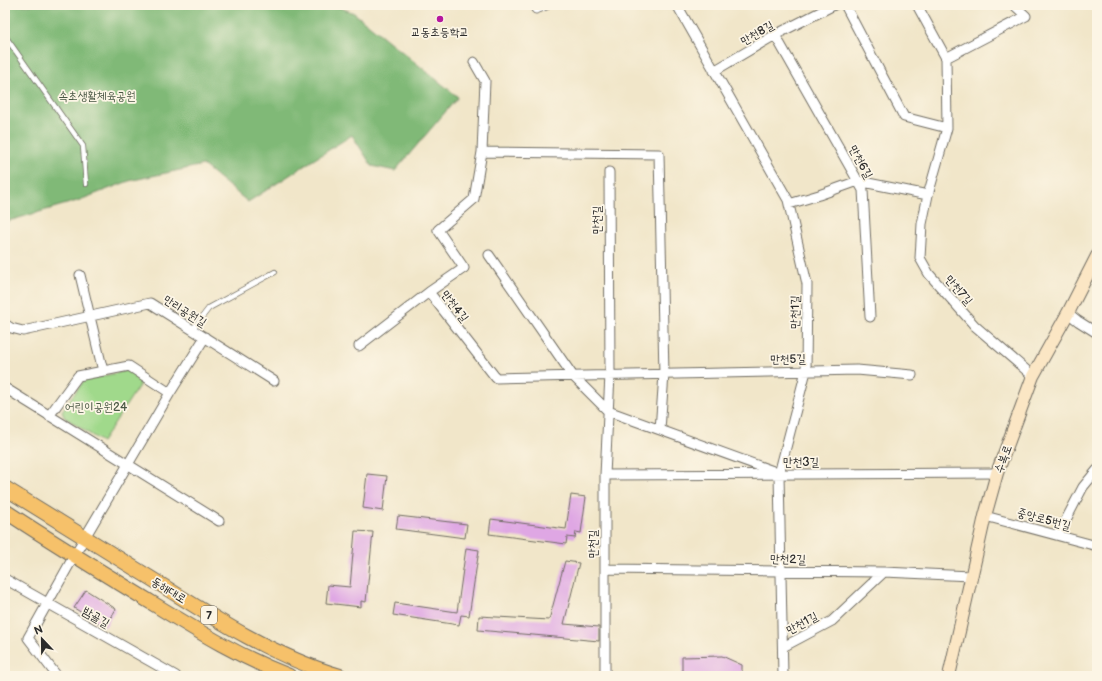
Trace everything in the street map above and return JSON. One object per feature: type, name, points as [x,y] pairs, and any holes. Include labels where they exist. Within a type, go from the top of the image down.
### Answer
[{"type":"main road","name":"동해대로","points":[[5,488],[212,616],[274,649],[322,670],[340,676]]},
{"type":"main road","name":"동해대로","points":[[5,511],[74,556],[223,646],[281,674]]},
{"type":"street","points":[[536,9],[546,5]]},
{"type":"street","name":"만천1길","points":[[677,5],[789,204],[807,284],[806,371],[779,474],[783,676]]},
{"type":"street","name":"만천8길","points":[[714,71],[776,35],[834,5]]},
{"type":"street","points":[[845,5],[904,117],[947,128]]},
{"type":"street","name":"만천7길","points":[[917,5],[946,58],[947,128],[928,195],[922,224],[920,258],[929,274],[974,326],[1033,376]]},
{"type":"street","points":[[946,58],[1026,16],[1014,5]]},
{"type":"street","name":"만천6길","points":[[776,35],[863,190],[870,317]]},
{"type":"street","name":"만천4길","points":[[474,62],[485,81],[482,152],[474,199],[438,230],[464,268],[429,292],[496,378],[573,376]]},
{"type":"street","points":[[482,152],[659,154],[664,374],[660,430]]},
{"type":"street","name":"만천길","points":[[605,676],[605,474],[610,376],[609,172]]},
{"type":"street","points":[[789,204],[858,181],[928,195]]},
{"type":"street","points":[[489,255],[573,376],[608,411],[779,474]]},
{"type":"street","name":"수복로","points":[[949,676],[985,516],[997,473],[1033,376],[1068,313],[1097,256]]},
{"type":"street","points":[[80,275],[103,371]]},
{"type":"street","points":[[359,346],[429,292]]},
{"type":"street","name":"만리공원길","points":[[5,324],[11,328],[23,331],[150,303],[205,338],[170,393],[47,602],[28,638],[57,676]]},
{"type":"street","points":[[1068,313],[1097,333]]},
{"type":"street","points":[[205,338],[274,381]]},
{"type":"street","points":[[49,416],[78,376],[129,366],[170,393]]},
{"type":"street","name":"만천5길","points":[[573,376],[856,370],[912,375]]},
{"type":"street","points":[[5,388],[219,521]]},
{"type":"street","points":[[1058,535],[1083,487],[1097,470]]},
{"type":"street","name":"만천3길","points":[[605,474],[997,473]]},
{"type":"street","name":"중앙로5번길","points":[[985,516],[1097,546]]},
{"type":"street","name":"만천2길","points":[[605,569],[884,572],[971,576]]},
{"type":"street","name":"만천1길","points":[[783,647],[832,621],[884,572]]},
{"type":"street","name":"밤골길","points":[[5,579],[176,676]]},
{"type":"lane","points":[[5,36],[83,146],[86,184]]},
{"type":"lane","points":[[192,330],[209,308],[275,272]]},
{"type":"green space","name":"속초생활체육공원","points":[[5,5],[333,5],[354,13],[458,97],[395,171],[372,166],[352,135],[248,202],[203,165],[129,181],[77,201],[5,222]]},
{"type":"green space","name":"어린이공원24","points":[[130,370],[144,378],[102,442],[64,417],[62,411],[84,380]]},
{"type":"building","points":[[367,474],[387,476],[383,511],[363,508]]},
{"type":"building","points":[[571,495],[586,497],[581,533],[576,532],[575,538],[567,537],[566,544],[489,534],[491,519],[566,529]]},
{"type":"building","points":[[398,516],[467,524],[465,538],[396,529]]},
{"type":"building","points":[[355,531],[373,532],[366,602],[361,601],[361,607],[326,603],[328,585],[350,587]]},
{"type":"building","points":[[466,548],[479,550],[469,616],[461,615],[459,625],[393,615],[395,603],[457,612]]},
{"type":"building","points":[[565,561],[579,563],[564,624],[599,627],[599,641],[478,630],[479,616],[549,620]]},
{"type":"building","points":[[86,590],[116,609],[105,627],[74,608]]},
{"type":"building","points":[[722,656],[742,665],[742,676],[682,676],[682,657]]},
{"type":"place","name":"교동초등학교","points":[[440,19]]}]
